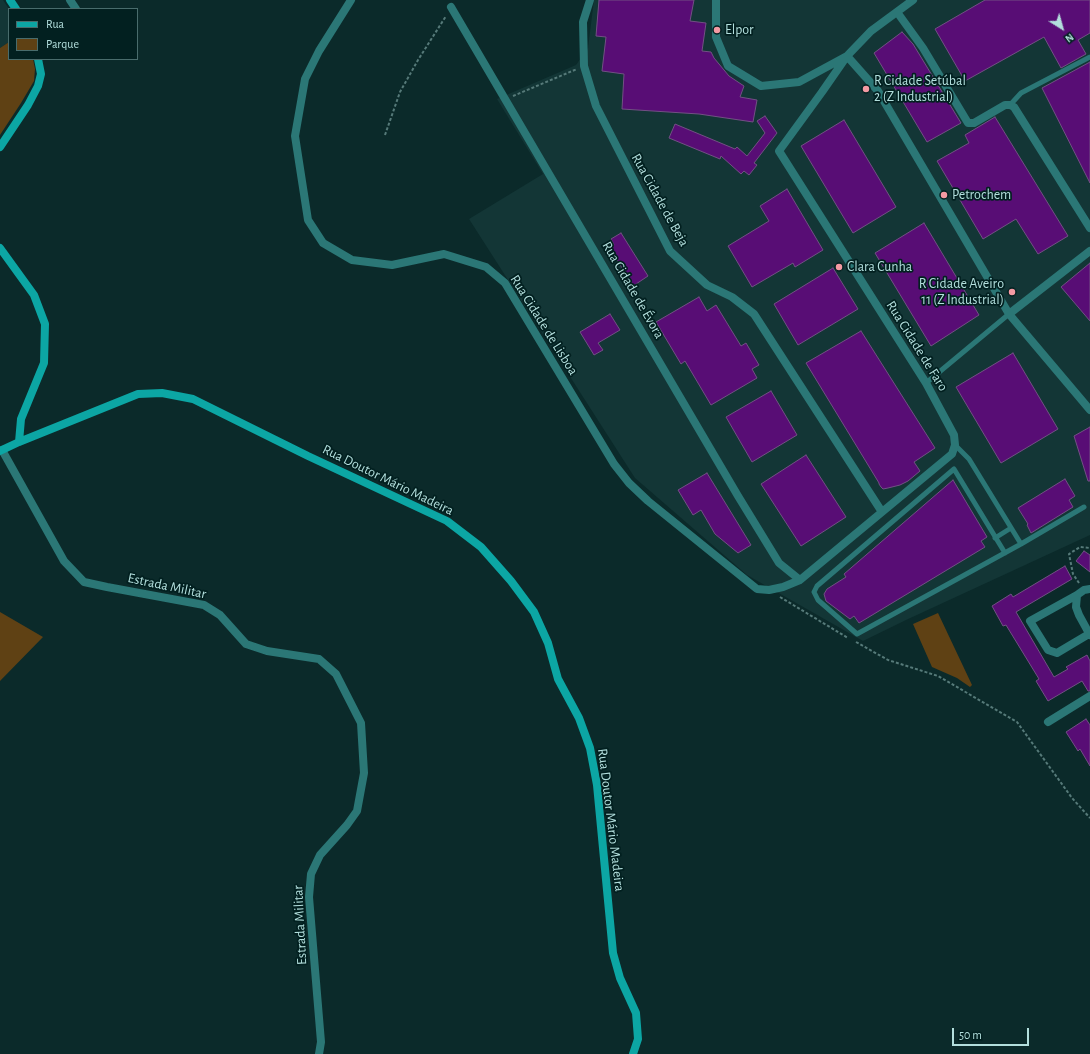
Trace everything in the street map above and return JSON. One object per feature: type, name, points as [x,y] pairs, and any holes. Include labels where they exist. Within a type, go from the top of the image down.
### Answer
[{"type":"main road","points":[[0,147],[28,105],[38,86],[41,74],[38,60]]},
{"type":"main road","points":[[0,248],[34,294],[45,324],[44,363],[21,419],[19,442]]},
{"type":"main road","name":"Rua Doutor Mário Madeira","points":[[1,451],[19,442],[138,394],[162,393],[193,399],[308,456],[448,521],[481,547],[511,581],[534,612],[548,643],[558,679],[578,718],[590,748],[596,785],[614,952],[620,978],[636,1013],[638,1039],[633,1054]]},
{"type":"street","name":"Rua Cidade de Lisboa","points":[[351,0],[319,51],[305,78],[295,136],[308,220],[323,243],[352,260],[392,265],[444,254],[486,267],[505,283],[614,464],[629,483],[648,501],[757,589],[769,590]]},
{"type":"street","name":"Rua Cidade de Beja","points":[[590,0],[583,22],[584,66],[596,106],[670,251],[707,285],[732,297],[754,314],[882,512]]},
{"type":"street","points":[[716,0],[716,37],[728,66],[761,86],[799,82],[847,56],[871,31],[913,0]]},
{"type":"street","name":"Rua Cidade de Évora","points":[[452,7],[771,550],[779,563],[800,580]]},
{"type":"street","points":[[897,12],[923,48],[968,123],[974,123],[1005,105],[1014,107],[1090,228]]},
{"type":"street","points":[[847,56],[878,91],[1009,314],[1090,410]]},
{"type":"street","name":"Rua Cidade de Faro","points":[[847,56],[779,151],[926,383],[954,435],[955,445]]},
{"type":"street","points":[[1009,314],[1090,251]]},
{"type":"street","points":[[769,590],[783,587],[800,580],[952,454],[955,445]]},
{"type":"street","name":"Estrada Militar","points":[[1,451],[64,561],[84,582],[204,605],[220,615],[246,644],[267,651],[319,659],[336,674],[361,723],[364,773],[357,811],[347,825],[320,855],[311,874],[309,897],[321,1042],[319,1054]]},
{"type":"street","points":[[1077,595],[1076,607],[1090,635],[1057,652],[1048,650],[1030,621],[1077,595],[1087,590]]},
{"type":"street","points":[[1048,722],[1090,696]]},
{"type":"lane","points":[[1010,105],[1021,93],[1090,56]]},
{"type":"lane","points":[[926,383],[1009,314]]},
{"type":"lane","points":[[955,445],[969,459],[1021,544]]},
{"type":"lane","points":[[1005,553],[954,469],[817,586],[814,592],[818,600],[857,634],[1005,553],[1084,507]]},
{"type":"lane","points":[[996,538],[1011,528]]},
{"type":"path","points":[[385,136],[400,92],[418,60],[452,7]]},
{"type":"path","points":[[506,99],[584,66]]},
{"type":"path","points":[[1087,590],[1073,574],[1068,554],[1080,547],[1090,548]]},
{"type":"path","points":[[769,590],[849,638]]},
{"type":"path","points":[[855,642],[888,660],[938,676],[1017,722],[1072,798],[1090,818]]},
{"type":"shaded area","points":[[0,0],[3,0],[8,8],[8,43],[0,48]]},
{"type":"shaded area","points":[[594,0],[1090,0],[1090,535],[863,641],[747,575],[635,478],[469,219],[543,174],[497,99],[576,65],[588,48]]},
{"type":"green space","points":[[8,43],[8,60],[33,60],[35,69],[34,81],[0,135],[0,48]]},
{"type":"green space","points":[[0,612],[43,637],[0,681]]},
{"type":"green space","points":[[938,613],[972,685],[970,687],[957,678],[932,667],[913,624]]},
{"type":"building","points":[[599,0],[694,0],[690,21],[706,23],[702,51],[711,52],[729,76],[744,86],[740,97],[757,100],[753,122],[699,114],[622,109],[624,74],[602,71],[606,37],[596,36]]},
{"type":"building","points":[[985,0],[1090,0],[1090,33],[1078,40],[1086,54],[1061,68],[1044,37],[965,81],[935,29]]},
{"type":"building","points":[[902,32],[913,44],[961,123],[927,142],[874,53]]},
{"type":"building","points":[[1090,62],[1090,183],[1042,88]]},
{"type":"building","points":[[765,116],[777,133],[754,163],[757,165],[749,175],[744,171],[741,174],[721,156],[720,159],[669,138],[675,124],[735,149],[737,147],[747,156],[765,133],[757,121]]},
{"type":"building","points":[[995,117],[1068,236],[1038,254],[1016,219],[983,239],[937,161],[969,143],[965,135]]},
{"type":"building","points":[[844,120],[896,207],[853,233],[801,146]]},
{"type":"building","points":[[787,189],[823,250],[795,267],[793,263],[752,287],[728,246],[769,221],[760,206]]},
{"type":"building","points":[[924,223],[979,315],[931,346],[875,253]]},
{"type":"building","points":[[621,233],[648,276],[633,286],[610,248],[614,245],[611,239]]},
{"type":"building","points":[[1090,263],[1090,321],[1061,287]]},
{"type":"building","points":[[833,268],[858,309],[798,345],[774,304]]},
{"type":"building","points":[[699,297],[707,311],[716,305],[741,346],[746,343],[759,365],[752,369],[757,378],[711,405],[685,361],[681,364],[656,322]]},
{"type":"building","points":[[610,314],[620,330],[598,343],[603,350],[594,355],[580,332]]},
{"type":"building","points":[[861,331],[935,448],[914,462],[920,471],[908,481],[900,485],[883,489],[806,363]]},
{"type":"building","points":[[1013,353],[1058,429],[1001,463],[956,387]]},
{"type":"building","points":[[771,391],[797,435],[752,462],[726,417]]},
{"type":"building","points":[[1090,427],[1090,481],[1088,481],[1074,436]]},
{"type":"building","points":[[806,455],[846,517],[801,546],[761,484]]},
{"type":"building","points":[[707,473],[751,545],[738,553],[715,534],[701,510],[693,515],[678,490]]},
{"type":"building","points":[[1065,479],[1075,496],[1069,500],[1073,507],[1031,533],[1027,525],[1028,524],[1018,508]]},
{"type":"building","points":[[953,480],[987,537],[981,541],[985,547],[859,623],[854,616],[850,619],[826,601],[824,594],[827,589],[846,577],[844,574]]},
{"type":"building","points":[[1084,551],[1090,555],[1090,572],[1076,561]]},
{"type":"building","points":[[1065,566],[1072,579],[1016,612],[1054,677],[1068,669],[1066,667],[1087,655],[1090,661],[1090,691],[1088,691],[1082,681],[1048,701],[1036,681],[1039,679],[1006,625],[1003,626],[992,606],[1011,594],[1013,597]]},
{"type":"building","points":[[1086,719],[1090,725],[1090,766],[1080,749],[1078,751],[1066,732]]},
{"type":"place","name":"Elpor","points":[[717,30]]},
{"type":"place","name":"R Cidade Setúbal 2 (Z Industrial)","points":[[866,89]]},
{"type":"place","name":"Petrochem","points":[[944,195]]},
{"type":"place","name":"Clara Cunha","points":[[839,267]]},
{"type":"place","name":"R Cidade Aveiro 11 (Z Industrial)","points":[[1012,292]]}]
